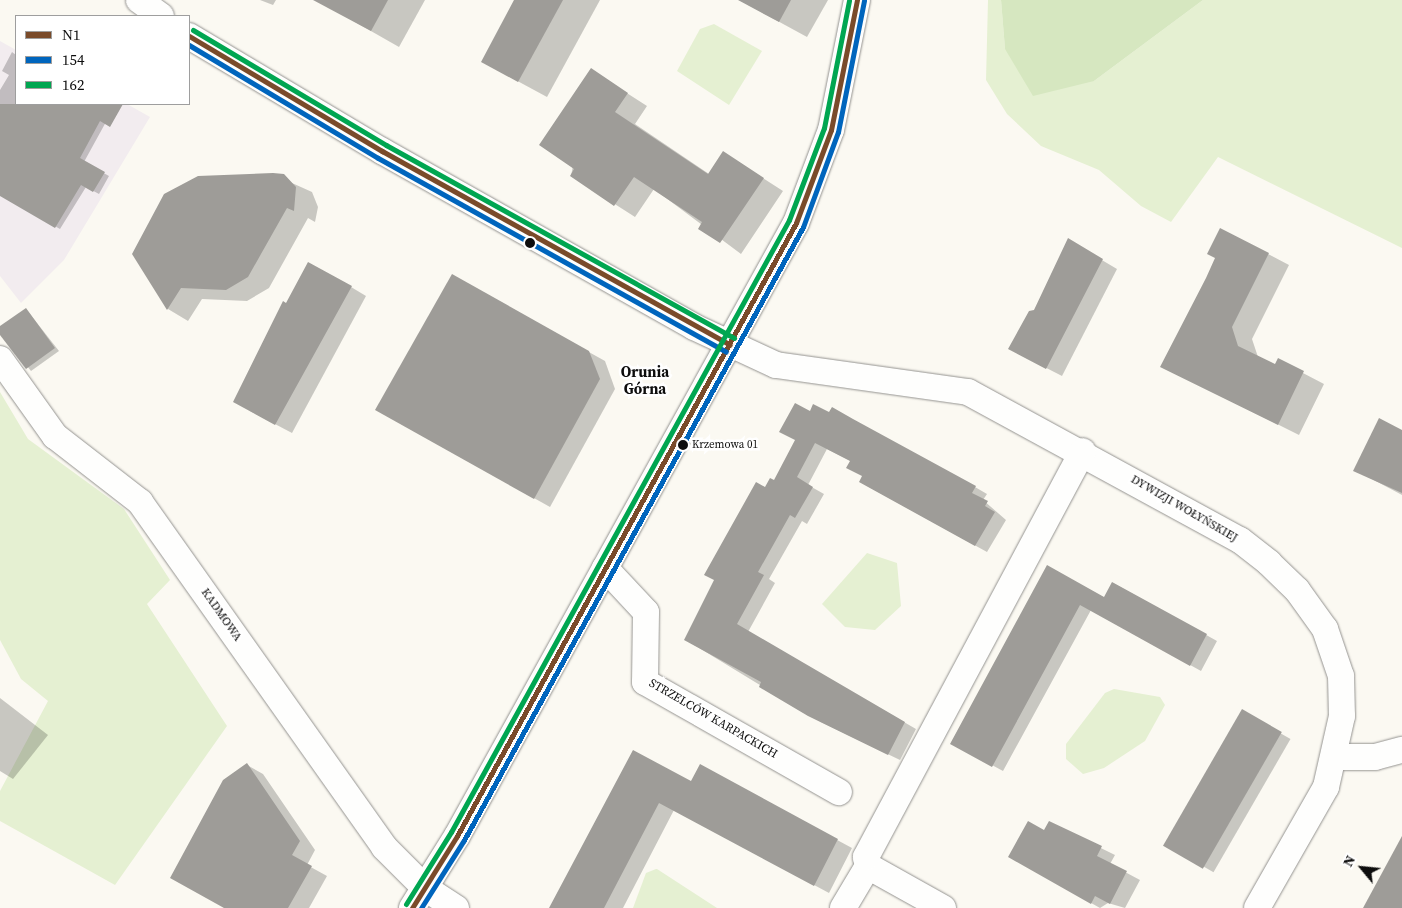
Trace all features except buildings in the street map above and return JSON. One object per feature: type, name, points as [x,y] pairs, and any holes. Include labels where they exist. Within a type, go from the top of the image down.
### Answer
[{"type":"street","points":[[139,0],[160,15]]},
{"type":"street","points":[[419,898],[730,344],[813,184],[831,130],[857,0]]},
{"type":"street","name":"DYWIZJI WOŁYŃSKIEJ","points":[[190,37],[382,152],[730,344],[776,365],[968,392],[1083,451],[1240,540],[1297,590],[1325,629],[1341,676],[1336,757],[1326,787],[1258,908]]},
{"type":"street","name":"KADMOWA","points":[[0,359],[55,436],[140,502],[419,898],[456,908]]},
{"type":"street","points":[[843,908],[868,866],[866,857],[1083,451]]},
{"type":"street","name":"STRZELCÓW KARPACKICH","points":[[605,568],[646,612],[645,682],[839,792]]},
{"type":"street","points":[[1336,757],[1375,757],[1402,750]]},
{"type":"street","points":[[868,866],[943,908]]},
{"type":"shaded area","points":[[0,41],[15,49],[15,105],[129,105],[150,117],[64,260],[21,303],[0,276]]},
{"type":"green space","points":[[988,0],[1001,0],[1005,49],[1094,81],[1203,0],[1402,0],[1402,248],[1218,157],[1171,222],[1141,206],[1099,170],[1041,146],[1007,114],[986,80]]},
{"type":"green space","points":[[1001,0],[1203,0],[1094,81],[1033,96],[1005,49]]},
{"type":"green space","points":[[714,24],[762,51],[729,105],[677,71],[700,29]]},
{"type":"green space","points":[[0,392],[28,439],[124,509],[170,580],[147,604],[227,726],[115,885],[0,821],[0,791],[48,701],[21,679],[0,640]]},
{"type":"green space","points":[[867,553],[897,563],[901,606],[875,630],[845,627],[822,604]]},
{"type":"green space","points":[[1114,689],[1160,697],[1165,705],[1145,741],[1104,768],[1083,774],[1066,759],[1066,744],[1105,693]]},
{"type":"green space","points":[[657,869],[717,908],[633,908],[646,873]]},
{"type":"transit line","name":"162","points":[[406,904],[451,832],[789,220],[824,128],[849,0]]},
{"type":"transit line","name":"N1","points":[[412,908],[457,836],[796,223],[831,130],[857,0]]},
{"type":"transit line","name":"154","points":[[421,908],[464,840],[803,227],[838,132],[864,1]]},
{"type":"transit line","name":"162","points":[[193,30],[386,145],[734,338]]},
{"type":"transit line","name":"N1","points":[[190,37],[382,151],[730,345]]},
{"type":"transit line","name":"154","points":[[190,46],[378,158],[726,352]]},
{"type":"place","name":"Krzemowa 01","points":[[683,445]]},
{"type":"district","name":"Orunia Górna","points":[[645,380]]}]
